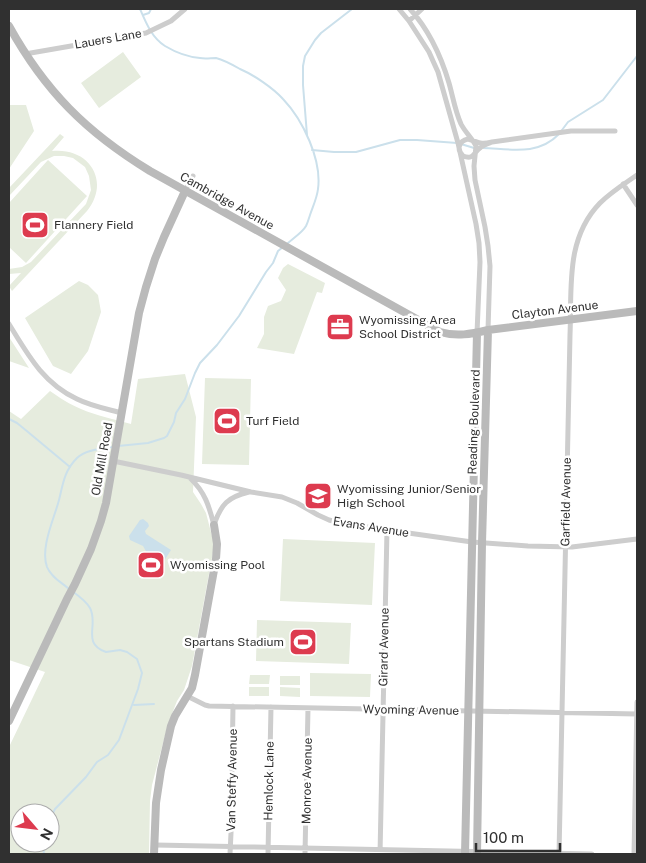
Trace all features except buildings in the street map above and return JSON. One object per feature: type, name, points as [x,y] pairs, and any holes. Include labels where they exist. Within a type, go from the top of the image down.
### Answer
[{"type":"street","name":"Lauers Lane","points":[[25,54],[146,33],[171,21],[185,9]]},
{"type":"street","name":"Reading Boulevard","points":[[399,9],[429,52],[435,66],[459,150],[476,224],[480,252],[465,853]]},
{"type":"street","name":"Reading Boulevard","points":[[410,9],[416,15],[437,49],[461,124],[476,146],[475,180],[485,227],[490,266],[482,543],[477,853]]},
{"type":"street","points":[[409,21],[422,9]]},
{"type":"street","name":"Cambridge Avenue","points":[[9,26],[25,54],[56,96],[86,126],[126,156],[440,332],[458,335],[477,333]]},
{"type":"street","points":[[492,142],[483,145],[473,156],[461,155],[459,150],[459,145],[468,139],[480,144],[492,142],[570,131],[616,131]]},
{"type":"street","name":"Garfield Avenue","points":[[559,854],[573,262],[577,240],[596,208],[607,196],[637,175]]},
{"type":"street","points":[[186,191],[194,176]]},
{"type":"street","points":[[624,184],[637,206]]},
{"type":"street","name":"Old Mill Road","points":[[9,721],[74,586],[91,549],[101,521],[107,498],[139,313],[155,259],[186,191]]},
{"type":"street","name":"Clayton Avenue","points":[[477,333],[637,311]]},
{"type":"street","points":[[9,324],[33,363],[56,386],[93,406],[122,413]]},
{"type":"street","name":"Evans Avenue","points":[[113,461],[251,492],[273,495],[290,500],[329,520],[387,530],[472,542],[528,546],[566,547],[637,539]]},
{"type":"street","points":[[154,854],[156,803],[160,775],[171,726],[192,688],[216,559],[217,544],[214,525],[206,498],[200,488],[190,478]]},
{"type":"street","points":[[214,525],[218,512],[227,502],[238,495],[251,492]]},
{"type":"street","name":"Girard Avenue","points":[[380,852],[387,530]]},
{"type":"street","name":"Wyoming Avenue","points":[[187,696],[205,705],[468,712],[637,714]]},
{"type":"street","points":[[634,854],[637,702]]},
{"type":"street","name":"Van Steffy Avenue","points":[[230,854],[233,706]]},
{"type":"street","name":"Hemlock Lane","points":[[268,854],[271,707]]},
{"type":"street","name":"Monroe Avenue","points":[[305,851],[308,708]]},
{"type":"street","points":[[154,846],[268,848],[305,851],[592,854]]},
{"type":"shaded area","points":[[123,52],[141,77],[99,108],[81,83]]},
{"type":"shaded area","points":[[9,105],[26,105],[34,131],[9,169]]},
{"type":"shaded area","points":[[60,134],[64,137],[52,151],[65,151],[76,154],[86,160],[96,178],[97,188],[94,200],[87,211],[12,291],[9,286],[21,273],[9,274],[9,269],[22,267],[31,262],[86,204],[91,190],[89,176],[85,167],[73,158],[54,156],[41,162],[9,196],[9,188]]},
{"type":"shaded area","name":"Flannery Field","points":[[48,160],[87,196],[26,263],[9,247],[9,203]]},
{"type":"shaded area","points":[[288,264],[325,283],[322,293],[317,292],[294,354],[257,348],[264,334],[264,317],[268,306],[281,301],[286,290],[278,278],[283,268]]},
{"type":"shaded area","points":[[79,281],[88,285],[98,295],[101,312],[88,351],[71,374],[53,366],[25,318]]},
{"type":"shaded area","points":[[9,337],[29,368],[9,361]]},
{"type":"shaded area","points":[[185,374],[196,417],[193,492],[206,513],[213,540],[213,552],[192,666],[184,690],[177,701],[168,724],[152,785],[149,854],[9,854],[9,747],[45,672],[9,660],[9,411],[21,419],[50,391],[81,409],[99,416],[131,424],[138,379]]},
{"type":"shaded area","name":"Turf Field","points":[[205,378],[251,379],[249,465],[202,464]]},
{"type":"shaded area","points":[[283,539],[375,543],[372,605],[280,601]]},
{"type":"shaded area","name":"Spartans Stadium","points":[[257,620],[351,623],[349,664],[256,661]]},
{"type":"shaded area","points":[[310,673],[371,674],[370,697],[310,696]]},
{"type":"shaded area","points":[[250,675],[270,675],[269,684],[249,684]]},
{"type":"shaded area","points":[[280,676],[300,676],[300,685],[280,685]]},
{"type":"shaded area","points":[[249,687],[269,687],[269,696],[249,696]]},
{"type":"shaded area","points":[[280,687],[300,688],[300,697],[280,696]]},
{"type":"water","points":[[143,519],[149,526],[145,531],[146,534],[171,550],[164,561],[157,563],[151,560],[143,546],[130,540],[129,536],[140,520]]},
{"type":"waterway","points":[[140,9],[147,25],[160,43],[191,57],[219,59],[251,75],[269,86],[279,95],[304,129],[314,153],[317,166],[318,189],[306,226],[287,244]]},
{"type":"waterway","points":[[143,15],[149,13],[151,9]]},
{"type":"waterway","points":[[307,135],[303,85],[305,56],[321,33],[352,9]]},
{"type":"waterway","points":[[562,130],[568,122],[603,100],[637,56]]},
{"type":"waterway","points":[[483,148],[523,150],[542,146],[559,134]]},
{"type":"waterway","points":[[312,150],[356,152],[400,140],[457,143]]},
{"type":"waterway","points":[[461,144],[474,148]]},
{"type":"waterway","points":[[118,446],[148,443],[167,436],[200,363],[217,345],[239,316],[273,263],[278,251],[283,247]]},
{"type":"waterway","points":[[9,419],[17,423],[70,467]]},
{"type":"waterway","points":[[69,589],[51,574],[45,559],[46,542],[65,478],[69,468],[80,455],[94,450],[113,447]]},
{"type":"waterway","points":[[60,804],[86,777],[97,762],[108,755],[119,740],[142,673],[137,659],[127,652],[120,650],[106,652],[94,644],[92,639],[93,621],[90,608],[72,591]]},
{"type":"waterway","points":[[134,705],[154,704]]},
{"type":"place","name":"Flannery Field","points":[[35,225]]},
{"type":"place","name":"Wyomissing Area School District","points":[[340,327]]},
{"type":"place","name":"Turf Field","points":[[227,421]]},
{"type":"place","name":"Wyomissing Junior/Senior High School","points":[[318,496]]},
{"type":"place","name":"Wyomissing Pool","points":[[151,565]]},
{"type":"place","name":"Spartans Stadium","points":[[303,642]]}]
